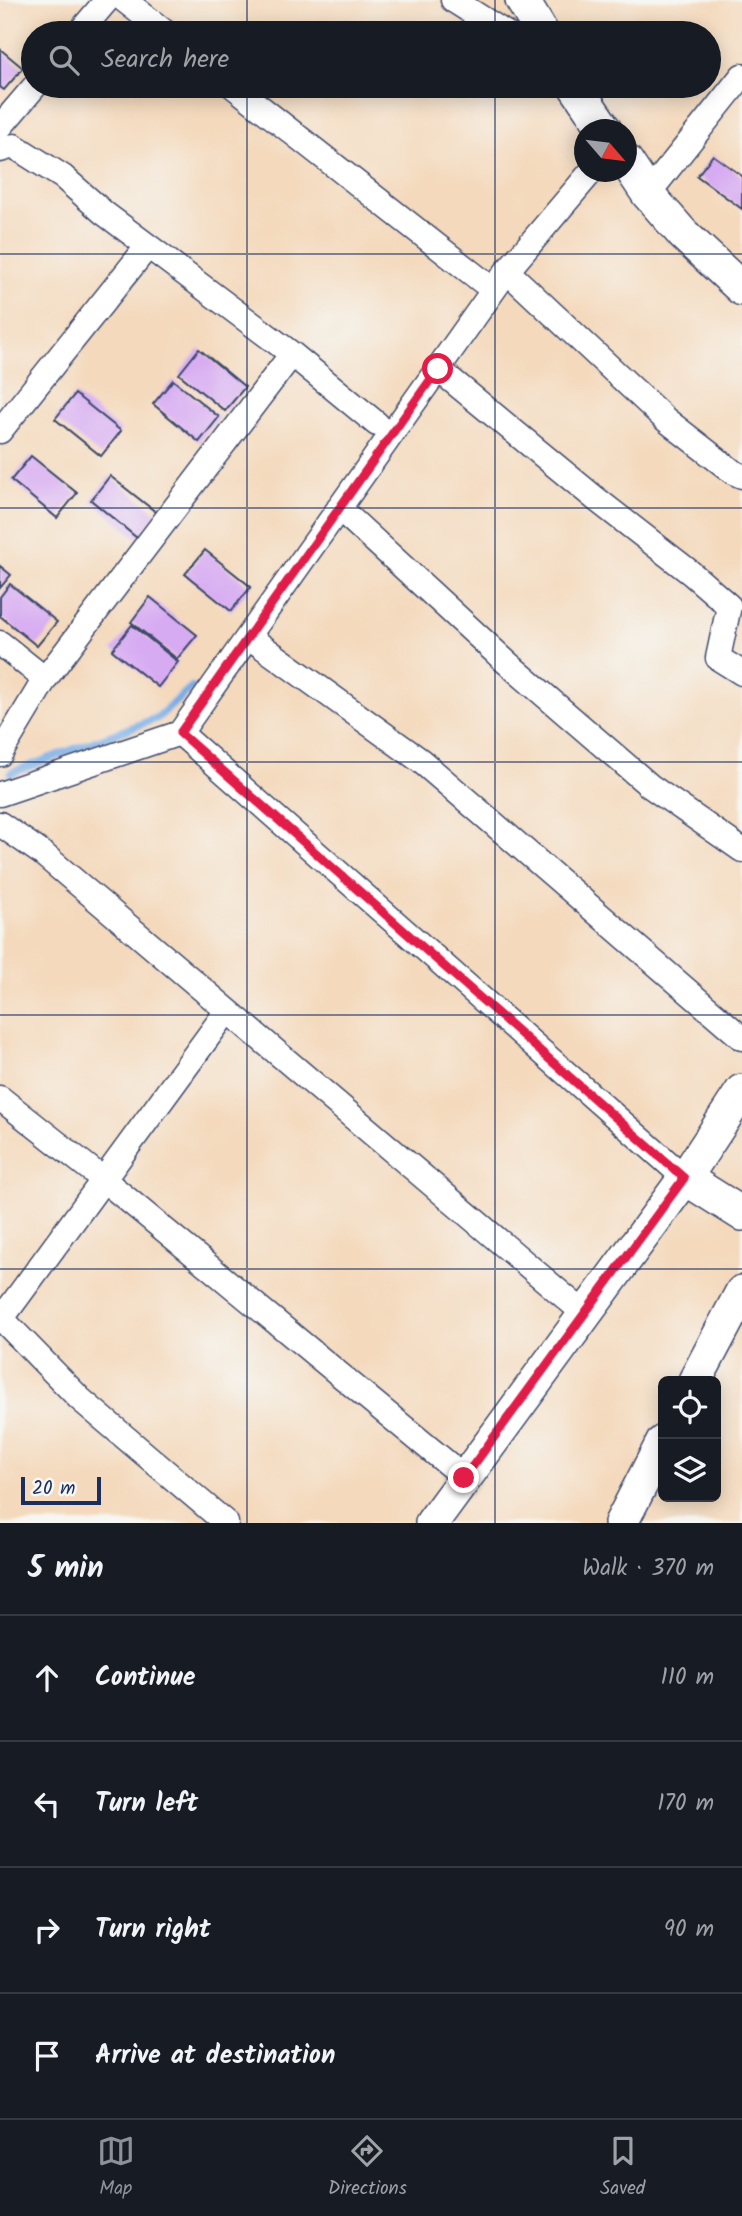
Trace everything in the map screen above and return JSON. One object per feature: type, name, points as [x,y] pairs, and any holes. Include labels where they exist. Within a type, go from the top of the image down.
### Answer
[{"type":"street","points":[[89,21],[107,0]]},
{"type":"street","points":[[124,0],[151,21]]},
{"type":"street","points":[[453,0],[486,21]]},
{"type":"street","points":[[522,0],[535,21]]},
{"type":"street","points":[[648,194],[742,76]]},
{"type":"street","points":[[0,127],[25,98]]},
{"type":"street","points":[[248,98],[483,282]]},
{"type":"street","points":[[583,98],[598,119]]},
{"type":"street","points":[[0,150],[14,146],[63,177],[104,213],[292,354],[377,424]]},
{"type":"street","points":[[637,178],[683,234],[742,289]]},
{"type":"street","points":[[0,793],[180,733],[507,271],[583,182]]},
{"type":"street","points":[[0,431],[148,246]]},
{"type":"street","points":[[507,271],[664,419],[742,476]]},
{"type":"street","points":[[0,754],[45,678],[292,354]]},
{"type":"street","points":[[438,369],[729,606],[718,658],[742,673]]},
{"type":"street","points":[[339,508],[505,661],[650,786],[742,850]]},
{"type":"street","points":[[249,636],[421,761],[742,1038]]},
{"type":"street","points":[[0,643],[45,678]]},
{"type":"street","points":[[180,733],[684,1178],[742,1214]]},
{"type":"street","points":[[0,824],[43,854],[585,1314]]},
{"type":"street","points":[[226,1523],[80,1399],[1,1319],[228,1011]]},
{"type":"street","points":[[432,1523],[684,1178],[742,1091]]},
{"type":"street","points":[[0,1098],[104,1180],[464,1478]]},
{"type":"street","points":[[698,1376],[742,1292]]},
{"type":"street","points":[[621,1523],[658,1452]]},
{"type":"building","points":[[0,49],[21,66],[21,70],[4,90],[0,87]]},
{"type":"building","points":[[713,155],[742,176],[742,209],[697,176]]},
{"type":"building","points":[[199,349],[245,387],[225,411],[179,374]]},
{"type":"building","points":[[173,380],[219,417],[199,442],[153,404]]},
{"type":"building","points":[[75,394],[121,431],[101,456],[55,419]]},
{"type":"building","points":[[31,456],[77,493],[57,518],[11,480]]},
{"type":"building","points":[[110,476],[157,513],[137,538],[91,500]]},
{"type":"building","points":[[205,550],[251,587],[231,611],[185,574]]},
{"type":"building","points":[[0,566],[11,575],[0,588]]},
{"type":"building","points":[[10,584],[57,622],[37,646],[0,616],[0,597]]},
{"type":"building","points":[[150,597],[197,635],[177,659],[131,622]]},
{"type":"building","points":[[132,625],[178,662],[158,687],[112,650]]},
{"type":"waterway","points":[[11,773],[157,718],[192,687]]},
{"type":"route","points":[[438,369],[180,733],[684,1178],[464,1478]]}]
